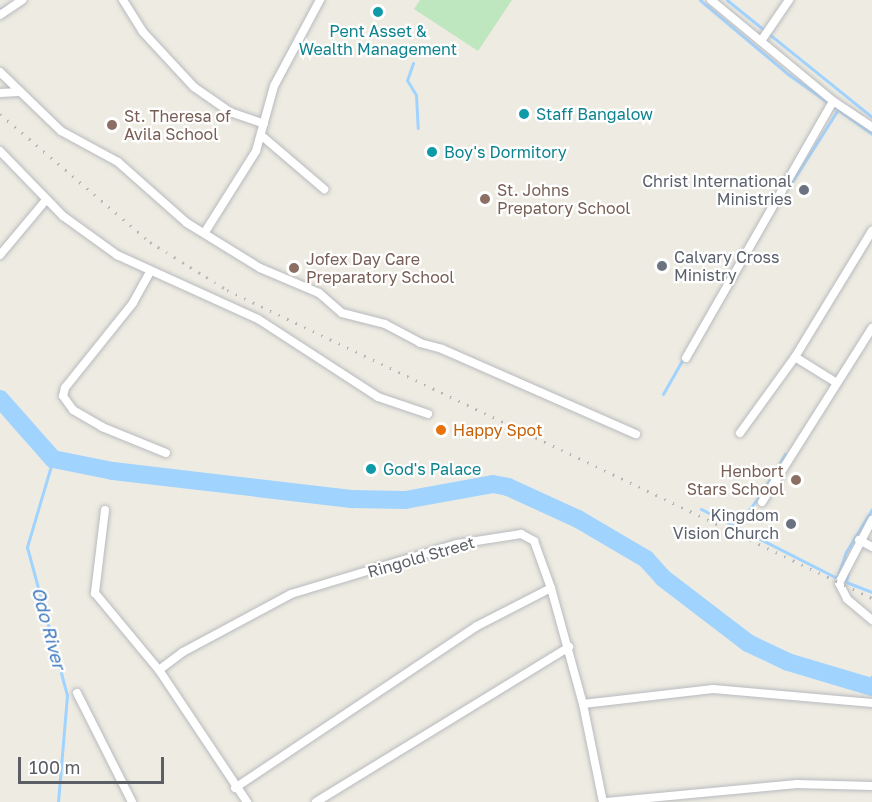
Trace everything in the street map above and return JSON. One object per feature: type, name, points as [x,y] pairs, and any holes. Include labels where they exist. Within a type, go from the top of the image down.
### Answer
[{"type":"street","points":[[0,15],[22,0]]},
{"type":"street","points":[[123,0],[143,32],[194,87],[230,112],[264,124]]},
{"type":"street","points":[[205,232],[256,151],[274,87],[320,0]]},
{"type":"street","points":[[711,0],[833,101],[872,127]]},
{"type":"street","points":[[761,41],[789,0]]},
{"type":"street","points":[[0,72],[61,131],[118,162],[187,223],[260,268],[319,293],[342,314],[385,324],[420,343],[442,348],[636,434]]},
{"type":"street","points":[[0,93],[19,92]]},
{"type":"street","points":[[686,357],[833,101]]},
{"type":"street","points":[[262,136],[324,189]]},
{"type":"street","points":[[0,151],[46,200],[117,255],[150,272],[258,319],[378,397],[428,414]]},
{"type":"street","points":[[0,255],[46,200]]},
{"type":"street","points":[[740,433],[795,357],[872,231]]},
{"type":"street","points":[[150,272],[133,303],[65,388],[63,396],[73,410],[102,427],[166,453]]},
{"type":"street","points":[[762,502],[872,328]]},
{"type":"street","points":[[795,357],[837,383]]},
{"type":"street","points":[[105,510],[93,589],[159,670],[235,788],[247,802]]},
{"type":"street","points":[[872,520],[859,540],[839,583],[848,599],[872,620]]},
{"type":"street","name":"Ringold Street","points":[[159,670],[183,652],[291,594],[458,544],[513,533],[528,537],[534,541],[569,647],[605,802]]},
{"type":"street","points":[[859,540],[872,547]]},
{"type":"street","points":[[235,788],[477,626],[551,588]]},
{"type":"street","points":[[316,802],[569,647]]},
{"type":"street","points":[[583,704],[713,689],[872,703]]},
{"type":"street","points":[[77,693],[132,802]]},
{"type":"street","points":[[605,802],[797,784],[872,786]]},
{"type":"green space","points":[[420,0],[512,0],[478,51],[414,9]]},
{"type":"waterway","points":[[700,0],[788,74],[872,134]]},
{"type":"waterway","points":[[727,0],[872,117]]},
{"type":"waterway","points":[[0,10],[7,6]]},
{"type":"waterway","points":[[413,63],[407,80],[416,95],[418,128]]},
{"type":"waterway","points":[[788,188],[837,111]]},
{"type":"waterway","points":[[663,394],[684,357]]},
{"type":"waterway","points":[[0,399],[53,459],[113,471],[353,499],[405,500],[493,484],[508,487],[578,519],[646,559],[663,578],[748,643],[788,662],[872,687]]},
{"type":"waterway","points":[[761,494],[785,454]]},
{"type":"waterway","name":"Odo River","points":[[53,459],[27,547],[67,695],[58,802]]},
{"type":"waterway","points":[[737,525],[760,496]]},
{"type":"waterway","points":[[701,509],[837,578],[846,552],[872,509]]},
{"type":"waterway","points":[[848,572],[846,582],[872,592]]},
{"type":"waterway","points":[[869,686],[872,676]]},
{"type":"railway","points":[[0,114],[150,242],[227,290],[872,598]]},
{"type":"place","name":"Pent Asset & Wealth Management","points":[[378,12]]},
{"type":"place","name":"Staff Bangalow","points":[[524,114]]},
{"type":"place","name":"St. Theresa of Avila School","points":[[112,125]]},
{"type":"place","name":"Boy's Dormitory","points":[[432,152]]},
{"type":"place","name":"Christ International Ministries","points":[[804,190]]},
{"type":"place","name":"St. Johns Prepatory School","points":[[485,199]]},
{"type":"place","name":"Calvary Cross Ministry","points":[[662,266]]},
{"type":"place","name":"Jofex Day Care Preparatory School","points":[[294,268]]},
{"type":"place","name":"Happy Spot","points":[[441,430]]},
{"type":"place","name":"God's Palace","points":[[371,469]]},
{"type":"place","name":"Henbort Stars School","points":[[796,480]]},
{"type":"place","name":"Kingdom Vision Church","points":[[791,524]]}]
